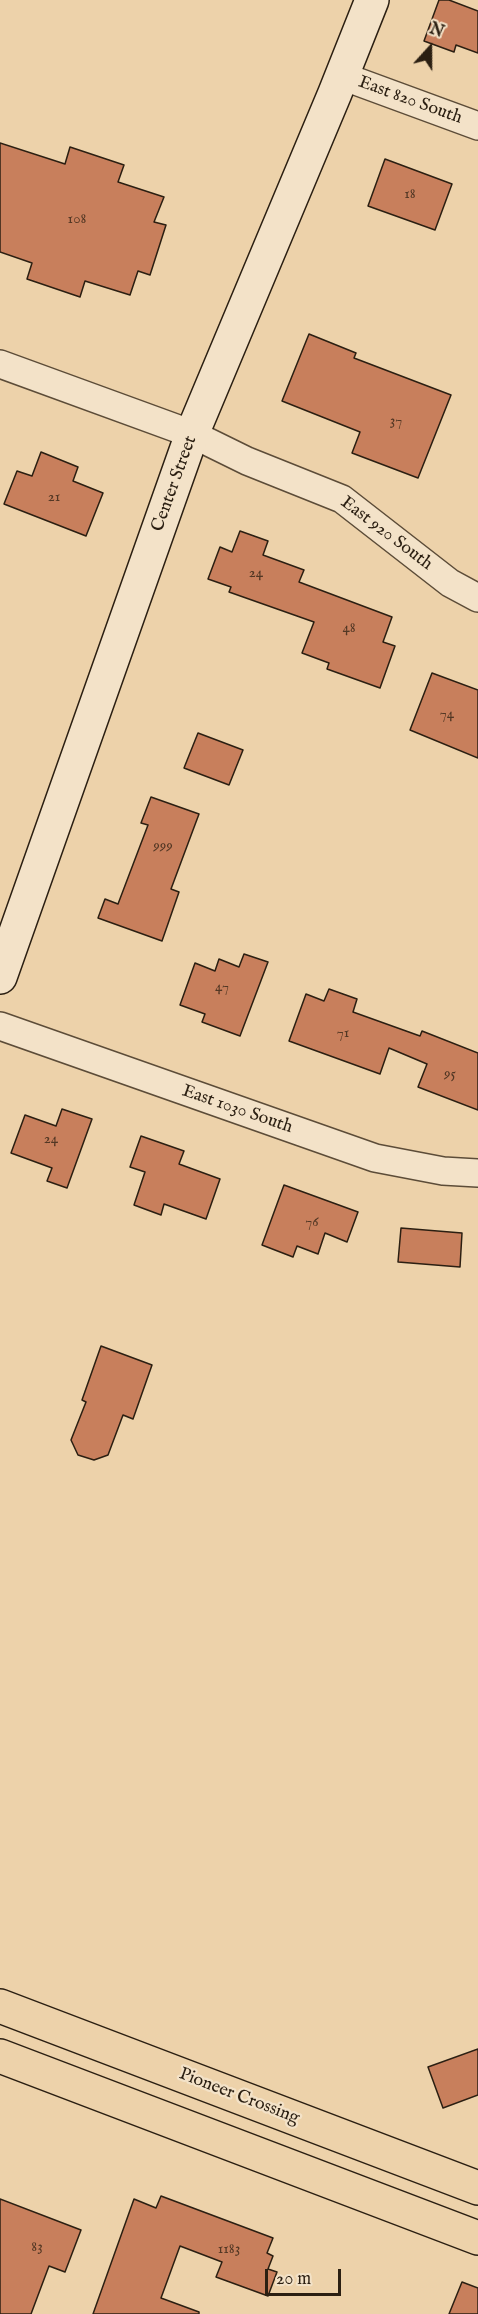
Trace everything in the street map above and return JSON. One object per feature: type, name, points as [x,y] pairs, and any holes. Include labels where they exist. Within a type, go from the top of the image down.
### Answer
[{"type":"highway","name":"Pioneer Crossing","points":[[0,2006],[478,2188]]},
{"type":"highway","points":[[0,2056],[478,2238]]},
{"type":"street","name":"Center Street","points":[[0,976],[192,434],[372,0]]},
{"type":"street","name":"East 820 South","points":[[342,76],[478,126]]},
{"type":"street","name":"East 920 South","points":[[0,364],[192,434],[247,461],[342,499],[450,583],[478,598]]},
{"type":"street","name":"East 1030 South","points":[[0,1026],[375,1158],[443,1171],[478,1173]]},
{"type":"building","points":[[439,0],[449,0],[478,11],[478,53],[456,45],[454,52],[424,41]]},
{"type":"building","points":[[0,143],[65,164],[70,147],[124,165],[118,182],[164,197],[154,222],[166,225],[150,275],[138,271],[130,295],[85,281],[80,297],[27,279],[32,263],[0,252]]},
{"type":"building","points":[[385,159],[452,184],[435,230],[368,206]]},
{"type":"building","points":[[309,334],[356,353],[354,358],[451,395],[418,478],[352,453],[360,432],[282,401]]},
{"type":"building","points":[[41,452],[78,467],[73,481],[103,493],[86,536],[4,504],[17,471],[32,476]]},
{"type":"building","points":[[240,531],[268,541],[263,555],[304,570],[299,582],[392,617],[383,642],[395,646],[380,688],[327,669],[329,663],[302,653],[314,622],[229,592],[231,587],[208,579],[220,547],[232,552]]},
{"type":"building","points":[[432,673],[478,690],[478,758],[410,730]]},
{"type":"building","points":[[198,733],[243,750],[229,785],[184,768]]},
{"type":"building","points":[[151,797],[199,814],[171,889],[179,892],[162,941],[98,918],[105,899],[118,904],[148,825],[141,823]]},
{"type":"building","points":[[244,954],[268,962],[240,1036],[202,1022],[205,1014],[180,1005],[195,963],[215,971],[219,959],[239,967]]},
{"type":"building","points":[[329,989],[357,999],[353,1012],[420,1036],[422,1031],[478,1053],[478,1110],[418,1087],[427,1064],[389,1048],[380,1074],[289,1041],[306,994],[324,1001]]},
{"type":"building","points":[[62,1109],[92,1119],[67,1188],[47,1181],[52,1168],[11,1153],[25,1115],[56,1126]]},
{"type":"building","points":[[141,1136],[184,1151],[179,1164],[220,1179],[206,1219],[164,1204],[161,1215],[134,1205],[145,1172],[130,1167]]},
{"type":"building","points":[[284,1185],[358,1212],[347,1242],[325,1233],[318,1254],[297,1246],[293,1257],[262,1245]]},
{"type":"building","points":[[401,1228],[462,1233],[460,1267],[398,1262]]},
{"type":"building","points":[[101,1346],[152,1365],[133,1419],[123,1415],[108,1455],[94,1460],[78,1455],[71,1440],[86,1402],[82,1400]]},
{"type":"building","points":[[478,2049],[478,2095],[443,2108],[428,2067]]},
{"type":"building","points":[[161,2196],[273,2238],[267,2253],[273,2256],[268,2269],[277,2272],[268,2296],[216,2277],[222,2262],[180,2246],[161,2298],[199,2312],[199,2314],[93,2314],[134,2199],[156,2208]]},
{"type":"building","points":[[0,2199],[81,2230],[65,2272],[49,2266],[31,2314],[0,2314]]},
{"type":"building","points":[[462,2282],[478,2288],[478,2314],[449,2314]]}]
